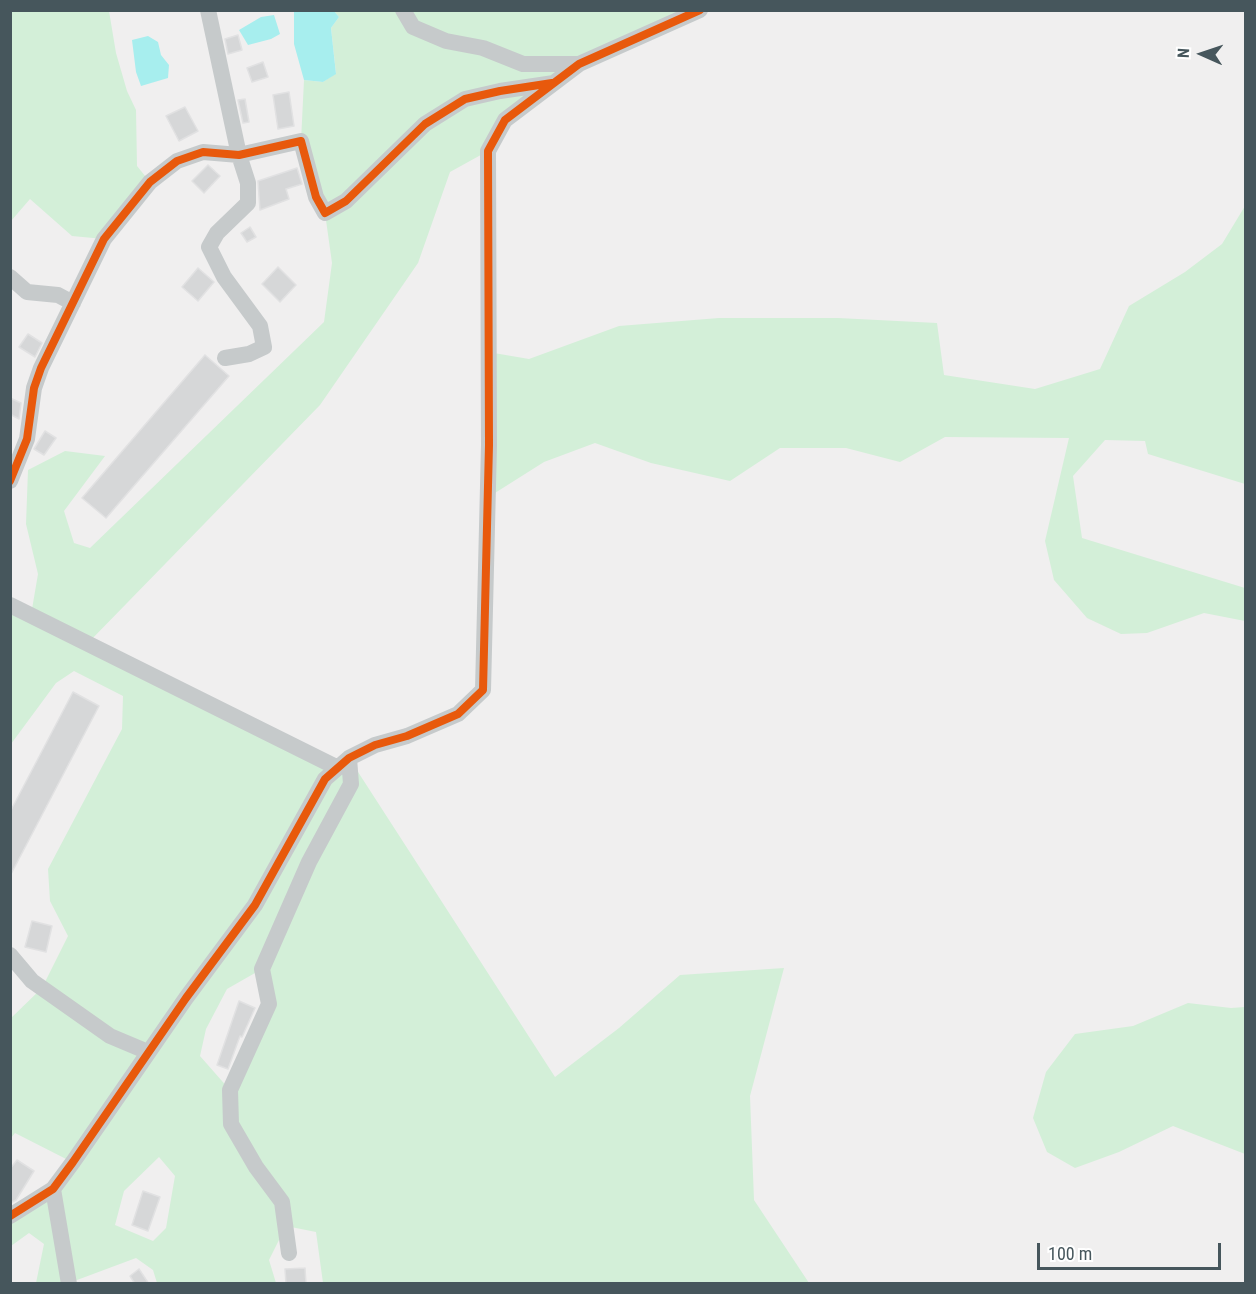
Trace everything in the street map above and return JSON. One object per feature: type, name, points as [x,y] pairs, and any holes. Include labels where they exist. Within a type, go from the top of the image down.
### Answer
[{"type":"street","points":[[208,10],[239,155],[248,183],[248,203],[218,233],[209,247],[224,277],[260,326],[264,347],[249,354],[225,358]]},
{"type":"street","points":[[403,10],[413,27],[446,41],[483,48],[523,64],[579,64]]},
{"type":"street","points":[[10,1216],[53,1189],[148,1052],[255,905],[325,779],[344,763],[375,745],[440,724],[458,714],[483,690],[489,445],[488,151],[505,120],[579,64],[700,10]]},
{"type":"street","points":[[10,481],[27,439],[34,388],[41,368],[104,239],[150,182],[177,161],[203,152],[239,155],[301,141],[316,197],[325,213],[346,201],[425,124],[465,99],[500,90],[555,82]]},
{"type":"street","points":[[10,278],[27,292],[58,295],[72,303]]},
{"type":"street","points":[[10,605],[344,763],[351,784],[304,872],[262,969],[269,1004],[230,1090],[231,1124],[256,1167],[282,1202],[289,1253]]},
{"type":"street","points":[[10,956],[32,981],[110,1036],[148,1052]]},
{"type":"street","points":[[53,1189],[69,1284]]},
{"type":"green space","points":[[11,11],[109,11],[116,53],[127,91],[136,110],[137,166],[150,182],[104,239],[72,236],[30,199],[11,221]]},
{"type":"green space","points":[[334,11],[700,11],[579,64],[505,120],[488,151],[450,172],[418,263],[320,405],[88,643],[338,767],[349,758],[555,1077],[619,1028],[680,975],[784,968],[750,1096],[754,1200],[809,1283],[323,1283],[316,1232],[286,1226],[269,1260],[276,1283],[157,1283],[153,1270],[136,1258],[69,1283],[36,1283],[44,1244],[29,1233],[11,1246],[11,1216],[72,1162],[15,1133],[11,1138],[11,1018],[42,988],[68,936],[50,901],[48,869],[122,729],[123,696],[74,671],[56,683],[11,744],[11,605],[31,615],[38,574],[26,524],[28,470],[65,451],[105,456],[64,511],[74,543],[90,548],[324,322],[332,263],[325,213],[301,141],[304,80],[323,82],[336,73],[331,28],[339,17]],"holes":[[[262,969],[269,1004],[229,1089],[200,1056],[206,1029],[227,989]],[[159,1157],[175,1176],[166,1228],[153,1241],[115,1225],[124,1191]]]},
{"type":"green space","points":[[1245,206],[1245,484],[1148,454],[1145,441],[1105,440],[1073,476],[1082,538],[1245,588],[1245,621],[1204,613],[1147,633],[1121,634],[1087,618],[1054,580],[1045,541],[1069,438],[945,437],[900,462],[846,448],[780,448],[730,481],[651,463],[595,443],[544,462],[487,498],[488,352],[529,359],[619,326],[719,318],[838,318],[937,323],[944,375],[1035,389],[1100,369],[1129,306],[1185,272],[1222,244]]},
{"type":"green space","points":[[1188,1003],[1231,1008],[1245,1007],[1245,1154],[1173,1126],[1119,1152],[1075,1168],[1047,1152],[1033,1118],[1046,1072],[1075,1034],[1133,1026]]},
{"type":"water","points":[[294,11],[334,11],[339,17],[331,28],[336,74],[323,82],[304,80],[294,44]]},
{"type":"water","points":[[274,15],[280,34],[271,39],[248,45],[239,30],[261,17]]},
{"type":"water","points":[[148,36],[158,42],[161,55],[169,65],[168,78],[141,86],[136,72],[132,40]]},
{"type":"building","points":[[238,35],[242,50],[228,54],[225,39]]},
{"type":"building","points":[[263,62],[268,77],[252,82],[247,68]]},
{"type":"building","points":[[289,92],[294,126],[278,129],[273,95]]},
{"type":"building","points":[[245,99],[249,122],[243,123],[238,100]]},
{"type":"building","points":[[185,107],[198,131],[179,141],[166,116]]},
{"type":"building","points":[[208,165],[220,176],[204,193],[192,181]]},
{"type":"building","points":[[297,168],[302,184],[286,189],[289,199],[260,210],[258,181]]},
{"type":"building","points":[[250,227],[256,237],[247,242],[241,233]]},
{"type":"building","points":[[278,267],[296,285],[280,302],[262,284]]},
{"type":"building","points":[[198,268],[214,282],[198,301],[182,287]]},
{"type":"building","points":[[28,334],[42,343],[35,357],[19,347]]},
{"type":"building","points":[[205,355],[229,376],[106,518],[82,498]]},
{"type":"building","points":[[10,398],[21,403],[19,419],[10,414]]},
{"type":"building","points":[[45,431],[56,438],[44,455],[34,449]]},
{"type":"building","points":[[73,692],[99,706],[10,876],[10,812]]},
{"type":"building","points":[[32,921],[52,926],[46,952],[25,947]]},
{"type":"building","points":[[239,1001],[255,1008],[242,1037],[240,1036],[228,1069],[217,1065]]},
{"type":"building","points":[[17,1160],[34,1171],[16,1200],[10,1203],[10,1169]]},
{"type":"building","points":[[143,1191],[160,1197],[148,1231],[132,1225]]},
{"type":"building","points":[[305,1268],[306,1284],[286,1284],[285,1269]]},
{"type":"building","points":[[139,1269],[149,1284],[135,1284],[130,1276]]},
{"type":"cycle path","points":[[10,1216],[53,1189],[73,1162],[186,998],[255,905],[325,779],[349,758],[375,745],[407,736],[458,714],[483,690],[489,445],[488,151],[505,120],[579,64],[700,10]]},
{"type":"cycle path","points":[[10,481],[27,439],[34,388],[41,368],[104,239],[150,182],[177,161],[203,152],[239,155],[301,141],[316,197],[325,213],[346,201],[425,124],[465,99],[552,83]]}]
